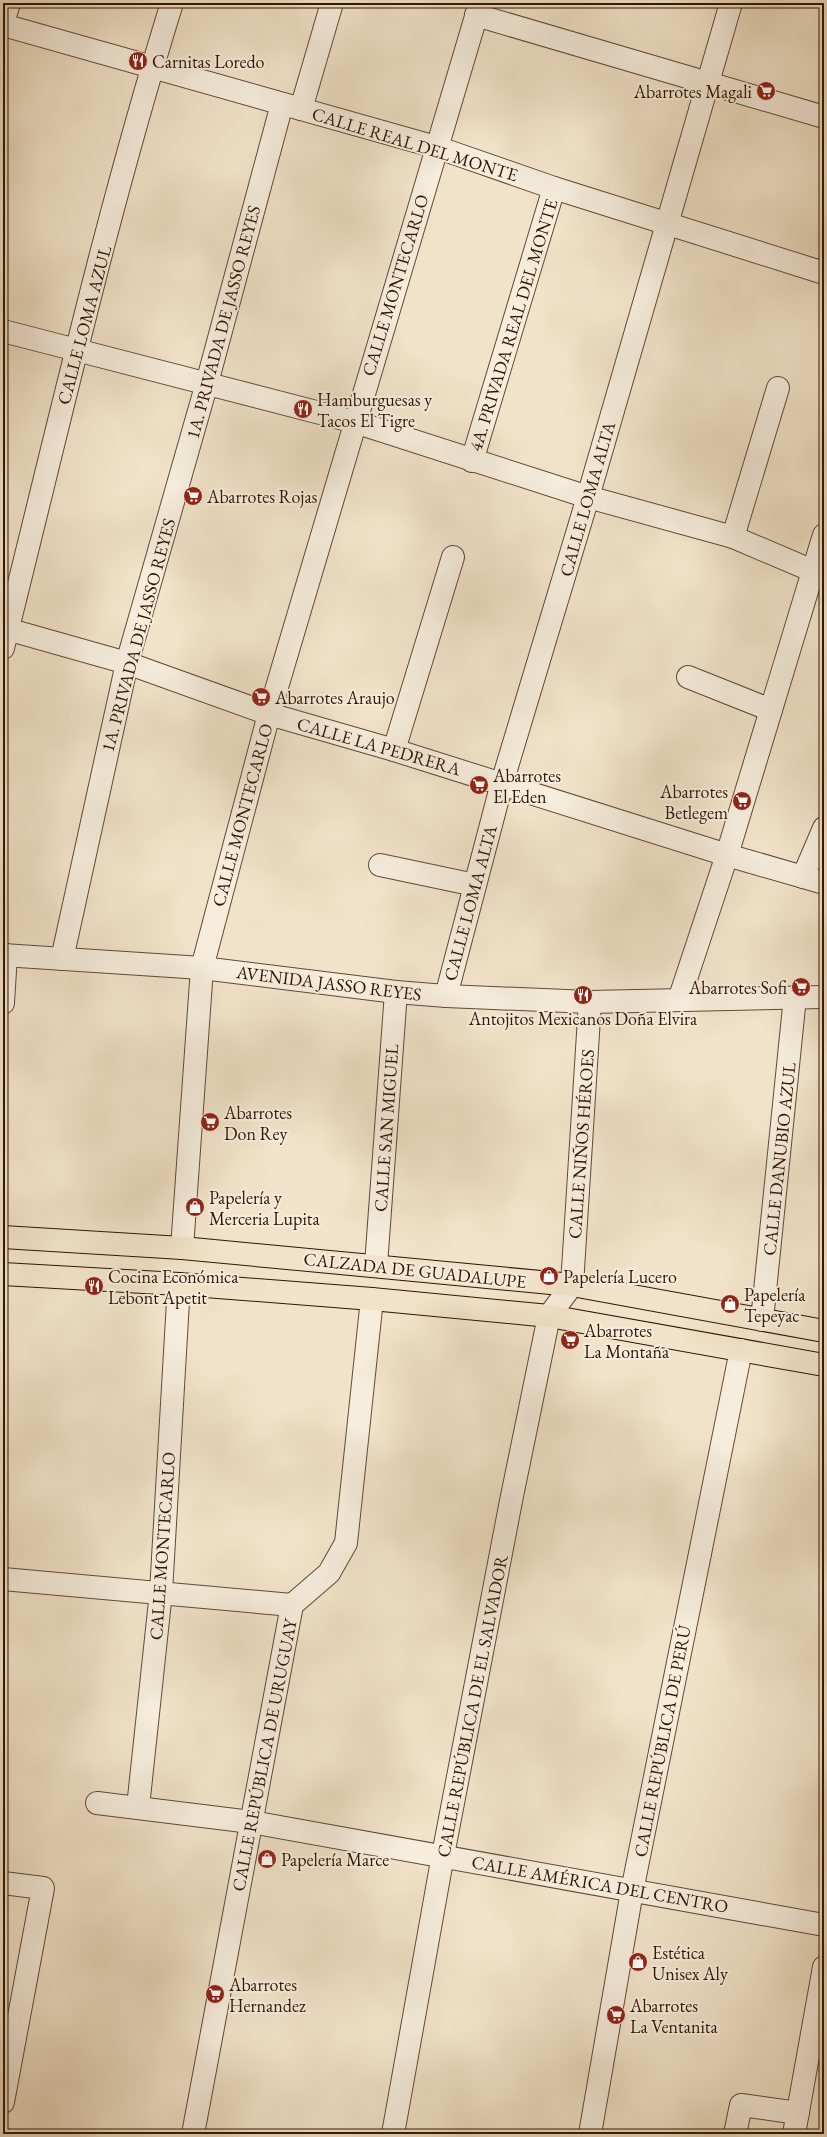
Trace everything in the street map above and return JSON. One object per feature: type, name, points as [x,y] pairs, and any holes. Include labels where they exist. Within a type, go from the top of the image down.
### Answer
[{"type":"main road","name":"CALZADA DE GUADALUPE","points":[[3,1237],[182,1248],[376,1265],[572,1285],[824,1331]]},
{"type":"main road","name":"CALZADA DE GUADALUPE","points":[[3,1274],[179,1284],[372,1299],[549,1316],[824,1365]]},
{"type":"street","points":[[3,24],[9,3]]},
{"type":"street","name":"CALLE LOMA AZUL","points":[[5,635],[76,350],[152,67],[172,3]]},
{"type":"street","name":"1A. PRIVADA DE JASSO REYES","points":[[62,959],[127,663],[207,383],[291,106],[332,3]]},
{"type":"street","name":"CALLE LOMA ALTA","points":[[446,996],[502,783],[588,497],[731,3]]},
{"type":"street","points":[[478,9],[707,84],[824,117]]},
{"type":"street","name":"CALLE MONTECARLO","points":[[182,1248],[202,968],[269,714],[354,422],[478,9]]},
{"type":"street","name":"CALLE REAL DEL MONTE","points":[[3,24],[436,147],[554,188],[824,273]]},
{"type":"street","name":"4A. PRIVADA REAL DEL MONTE","points":[[472,461],[554,188]]},
{"type":"street","points":[[3,331],[354,422],[588,497],[733,537],[819,574]]},
{"type":"street","points":[[733,537],[778,388]]},
{"type":"street","points":[[679,1000],[727,855],[771,710],[819,574],[824,535]]},
{"type":"street","points":[[394,750],[453,557]]},
{"type":"street","name":"CALLE LA PEDRERA","points":[[5,635],[127,663],[269,714],[394,750],[727,855],[824,883]]},
{"type":"street","points":[[688,677],[771,710]]},
{"type":"street","points":[[803,877],[824,828]]},
{"type":"street","points":[[380,865],[475,885]]},
{"type":"street","points":[[3,1003],[5,955]]},
{"type":"street","name":"AVENIDA JASSO REYES","points":[[5,955],[202,968],[396,992],[446,996],[590,1002],[824,997]]},
{"type":"street","name":"CALLE SAN MIGUEL","points":[[376,1265],[396,992]]},
{"type":"street","name":"CALLE DANUBIO AZUL","points":[[762,1320],[795,997]]},
{"type":"street","name":"CALLE NIÑOS HÉROES","points":[[572,1285],[590,1002]]},
{"type":"street","name":"CALLE MONTECARLO","points":[[138,1807],[161,1592],[179,1284]]},
{"type":"street","name":"CALLE REPÚBLICA DE EL SALVADOR","points":[[393,2134],[443,1855],[511,1500],[549,1316],[572,1285]]},
{"type":"street","name":"CALLE REPÚBLICA DE URUGUAY","points":[[193,2134],[292,1605],[329,1573],[346,1543],[372,1299]]},
{"type":"street","name":"CALLE REPÚBLICA DE PERÚ","points":[[590,2134],[632,1890],[741,1350]]},
{"type":"street","points":[[3,1579],[161,1592],[292,1605]]},
{"type":"street","name":"CALLE AMÉRICA DEL CENTRO","points":[[97,1803],[251,1822],[443,1855],[824,1925]]},
{"type":"street","points":[[3,1884],[43,1888],[3,2102]]},
{"type":"street","points":[[735,2134],[741,2105],[796,2124],[824,1967]]},
{"type":"place","name":"Carnitas Loredo","points":[[138,61]]},
{"type":"place","name":"Abarrotes Magali","points":[[766,91]]},
{"type":"place","name":"Hamburguesas y Tacos El Tigre","points":[[303,409]]},
{"type":"place","name":"Abarrotes Rojas","points":[[193,496]]},
{"type":"place","name":"Abarrotes Araujo","points":[[261,697]]},
{"type":"place","name":"Abarrotes El Eden","points":[[479,785]]},
{"type":"place","name":"Abarrotes Betlegem","points":[[742,801]]},
{"type":"place","name":"Abarrotes Sofi","points":[[801,987]]},
{"type":"place","name":"Antojitos Mexicanos Doña Elvira","points":[[583,995]]},
{"type":"place","name":"Abarrotes Don Rey","points":[[210,1122]]},
{"type":"place","name":"Papelería y Merceria Lupita","points":[[195,1207]]},
{"type":"place","name":"Papelería Lucero","points":[[549,1276]]},
{"type":"place","name":"Cocina Económica Lebont Apetit","points":[[94,1286]]},
{"type":"place","name":"Papelería Tepeyac","points":[[730,1304]]},
{"type":"place","name":"Abarrotes La Montaña","points":[[570,1340]]},
{"type":"place","name":"Papelería Marce","points":[[267,1859]]},
{"type":"place","name":"Estética Unisex Aly","points":[[638,1962]]},
{"type":"place","name":"Abarrotes Hernandez","points":[[215,1994]]},
{"type":"place","name":"Abarrotes La Ventanita","points":[[616,2015]]}]
